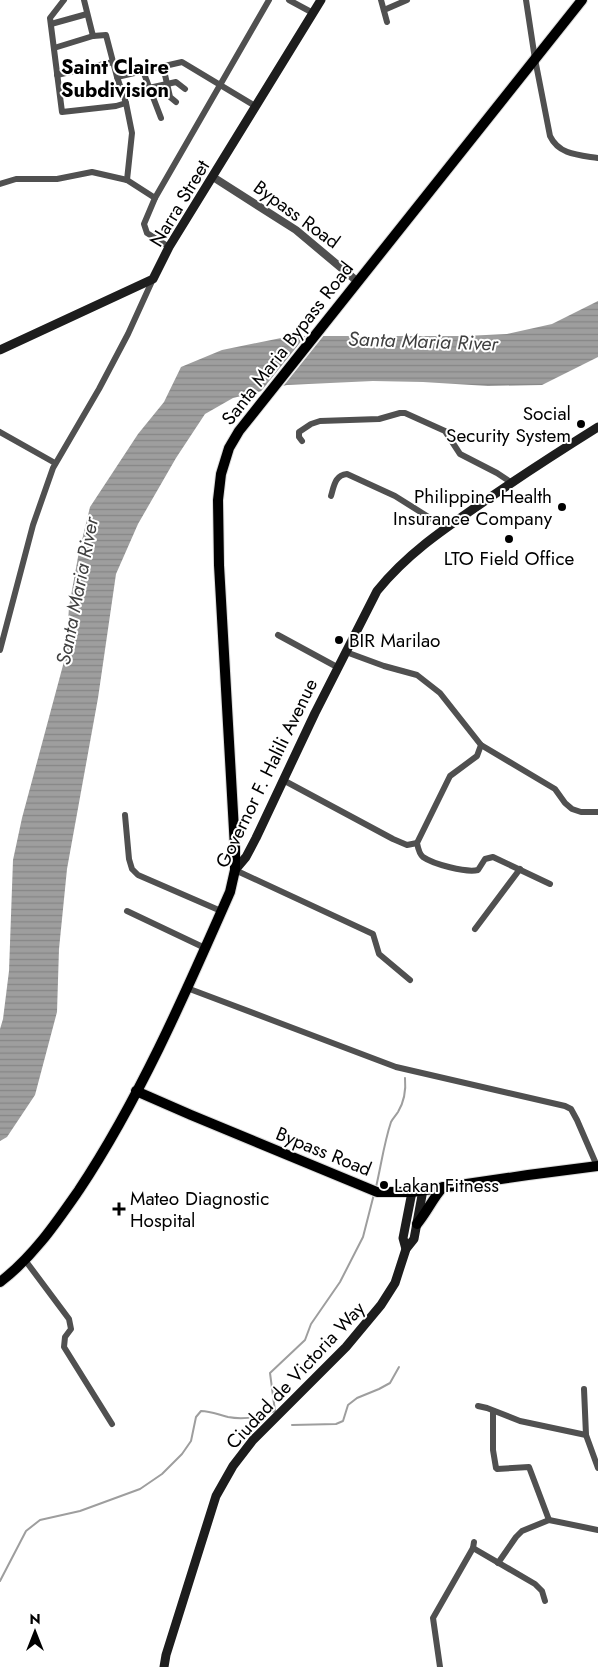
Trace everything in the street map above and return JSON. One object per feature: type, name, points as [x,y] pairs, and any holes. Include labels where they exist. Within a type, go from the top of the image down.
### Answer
[{"type":"main road","name":"Narra Street","points":[[153,279],[169,247],[321,0]]},
{"type":"main road","name":"Santa Maria Bypass Road","points":[[235,870],[219,566],[218,500],[221,474],[228,448],[239,430],[582,0]]},
{"type":"main road","points":[[0,350],[153,279]]},
{"type":"main road","name":"Governor F. Halili Avenue","points":[[0,1282],[25,1260],[49,1233],[96,1164],[136,1091],[205,948],[230,892],[235,870],[246,857],[337,668],[377,591],[410,556],[446,528],[542,462],[598,427]]},
{"type":"main road","name":"Bypass Road","points":[[136,1091],[373,1190],[412,1192],[597,1166]]},
{"type":"main road","points":[[417,1224],[443,1187]]},
{"type":"main road","name":"Ciudad de Victoria Way","points":[[164,1667],[166,1655],[216,1496],[233,1466],[253,1440],[346,1347],[382,1305],[394,1283],[406,1249],[414,1239],[423,1190]]},
{"type":"main road","name":"Ciudad de Victoria Way","points":[[406,1249],[403,1238],[412,1192]]},
{"type":"street","points":[[64,0],[50,18],[62,112],[116,106],[126,103]]},
{"type":"street","points":[[84,0],[93,36]]},
{"type":"street","points":[[169,247],[147,233],[144,224],[155,198],[269,0]]},
{"type":"street","points":[[289,0],[313,13]]},
{"type":"street","points":[[381,0],[387,22]]},
{"type":"street","points":[[384,10],[407,0]]},
{"type":"street","points":[[526,0],[535,59],[550,136],[554,145],[560,150],[598,158]]},
{"type":"street","points":[[51,24],[87,14]]},
{"type":"street","points":[[54,48],[93,36],[106,35],[126,103],[132,133],[127,180]]},
{"type":"street","points":[[57,75],[113,62]]},
{"type":"street","points":[[117,77],[182,62],[255,106]]},
{"type":"street","points":[[163,66],[170,97],[176,102]]},
{"type":"street","points":[[143,71],[161,118]]},
{"type":"street","points":[[149,88],[176,82],[185,89]]},
{"type":"street","points":[[0,184],[16,179],[57,179],[92,172],[127,180],[155,198]]},
{"type":"street","name":"Bypass Road","points":[[213,177],[296,230],[358,282]]},
{"type":"street","points":[[0,650],[32,525],[55,463],[99,389],[128,334],[153,279]]},
{"type":"street","points":[[302,440],[299,437],[299,432],[311,424],[320,421],[379,419],[405,413],[444,431],[460,454],[498,473],[512,483]]},
{"type":"street","points":[[0,432],[55,463]]},
{"type":"street","points":[[331,496],[337,478],[347,474],[395,496],[446,528]]},
{"type":"street","points":[[278,634],[337,668]]},
{"type":"street","points":[[346,652],[384,666],[417,675],[440,693],[481,745],[556,789],[565,803],[572,809],[582,812],[598,812]]},
{"type":"street","points":[[481,745],[477,756],[450,776],[417,843],[419,852],[422,857],[455,869],[471,871],[478,870],[485,859],[489,857],[520,869],[550,884]]},
{"type":"street","points":[[283,780],[393,839],[407,845],[417,843]]},
{"type":"street","points":[[125,815],[129,859],[132,869],[138,875],[221,911]]},
{"type":"street","points":[[475,929],[520,869]]},
{"type":"street","points":[[235,870],[373,934],[379,954],[410,980]]},
{"type":"street","points":[[127,911],[205,948]]},
{"type":"street","points":[[187,988],[396,1068],[565,1106],[571,1109],[577,1120],[597,1166]]},
{"type":"street","points":[[25,1260],[69,1319],[71,1329],[64,1337],[64,1347],[112,1424]]},
{"type":"street","points":[[584,1389],[586,1435],[598,1468]]},
{"type":"street","points":[[478,1406],[520,1421],[586,1435]]},
{"type":"street","points":[[493,1411],[496,1468],[529,1467],[549,1520]]},
{"type":"street","points":[[498,1563],[522,1531],[549,1520],[598,1530]]},
{"type":"street","points":[[440,1667],[433,1618],[473,1545],[498,1563],[535,1584],[542,1591],[545,1601]]},
{"type":"water","name":"Santa Maria River","points":[[598,301],[598,357],[542,385],[488,386],[373,381],[287,385],[233,398],[205,414],[176,458],[138,524],[116,574],[98,698],[67,869],[59,949],[57,1012],[35,1095],[7,1137],[0,1141],[0,1029],[9,971],[13,860],[22,818],[66,654],[69,607],[78,557],[90,507],[138,434],[164,402],[181,367],[222,350],[291,336],[465,336],[507,334],[552,324]]},
{"type":"pier","points":[[307,334],[325,334],[281,389],[258,395]]},
{"type":"waterway","points":[[376,1187],[391,1122],[403,1100],[405,1078]]},
{"type":"waterway","points":[[0,1581],[26,1531],[40,1520],[80,1511],[140,1489],[162,1474],[182,1454],[191,1441],[196,1417],[201,1411],[240,1418],[258,1416],[275,1411],[270,1373],[305,1340],[311,1324],[340,1282],[363,1237],[374,1194]]},
{"type":"waterway","points":[[292,1425],[336,1424],[343,1421],[348,1405],[357,1398],[390,1383],[399,1367]]},
{"type":"place","name":"Social Security System","points":[[581,424]]},
{"type":"place","name":"Philippine Health Insurance Company","points":[[562,507]]},
{"type":"place","name":"LTO Field Office","points":[[509,539]]},
{"type":"place","name":"BIR Marilao","points":[[339,640]]},
{"type":"place","name":"Lakan Fitness","points":[[384,1185]]},
{"type":"place","name":"Mateo Diagnostic Hospital","points":[[119,1209]]},
{"type":"district","name":"Saint Claire Subdivision","points":[[115,78]]}]
